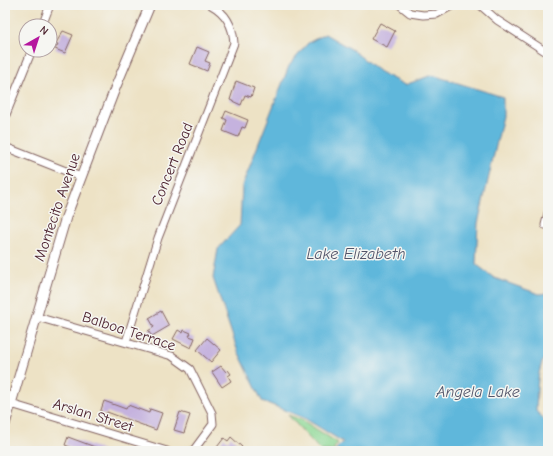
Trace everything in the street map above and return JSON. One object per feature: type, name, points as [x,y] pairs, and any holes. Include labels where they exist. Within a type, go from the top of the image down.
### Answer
[{"type":"street","points":[[45,18],[50,5]]},
{"type":"street","name":"Montecito Avenue","points":[[5,424],[66,217],[116,86],[150,5]]},
{"type":"street","name":"Concert Road","points":[[126,342],[165,218],[234,43],[234,31],[226,16],[218,8],[210,5]]},
{"type":"street","points":[[400,5],[410,13],[423,15],[437,14],[453,5]]},
{"type":"street","points":[[480,5],[497,20],[548,53]]},
{"type":"street","points":[[5,117],[29,58]]},
{"type":"street","points":[[5,147],[81,177]]},
{"type":"street","points":[[545,225],[548,213]]},
{"type":"street","name":"Balboa Terrace","points":[[37,317],[172,356],[190,369],[212,414],[213,424],[193,451]]},
{"type":"street","name":"Arslan Street","points":[[11,404],[167,451]]},
{"type":"green space","points":[[288,415],[302,420],[338,443],[334,448],[334,451],[321,451]]},
{"type":"water","name":"Lake Elizabeth","points":[[325,34],[351,49],[380,72],[405,85],[432,75],[503,97],[503,116],[478,223],[476,264],[494,278],[539,294],[548,293],[548,353],[541,365],[539,373],[536,411],[548,424],[548,451],[337,451],[336,449],[343,442],[304,418],[262,401],[237,349],[213,278],[218,249],[240,225],[242,186],[289,66],[308,43]]},
{"type":"building","points":[[380,23],[395,31],[387,47],[371,39]]},
{"type":"building","points":[[63,31],[73,35],[65,53],[58,50],[58,40]]},
{"type":"building","points":[[197,47],[209,52],[205,61],[210,63],[207,71],[190,64]]},
{"type":"building","points":[[236,81],[254,88],[251,97],[245,95],[241,105],[230,100]]},
{"type":"building","points":[[226,111],[248,120],[245,128],[242,127],[238,137],[223,131],[227,120],[223,118]]},
{"type":"building","points":[[161,311],[169,326],[152,336],[148,331],[154,327],[149,318]]},
{"type":"building","points":[[178,330],[183,333],[184,330],[191,333],[189,336],[195,338],[191,348],[173,339]]},
{"type":"building","points":[[207,338],[221,350],[211,362],[197,350]]},
{"type":"building","points":[[221,366],[226,372],[228,370],[231,374],[228,376],[231,381],[222,387],[212,372]]},
{"type":"building","points":[[104,401],[126,409],[128,405],[149,413],[150,409],[162,413],[156,430],[107,412],[106,415],[100,413]]},
{"type":"building","points":[[180,412],[190,415],[184,433],[174,430]]},
{"type":"building","points":[[68,437],[103,450],[80,451],[65,445]]},
{"type":"building","points":[[231,437],[242,447],[239,451],[214,451],[224,438],[228,441]]},
{"type":"water label","name":"Angela Lake","points":[[478,391]]}]
